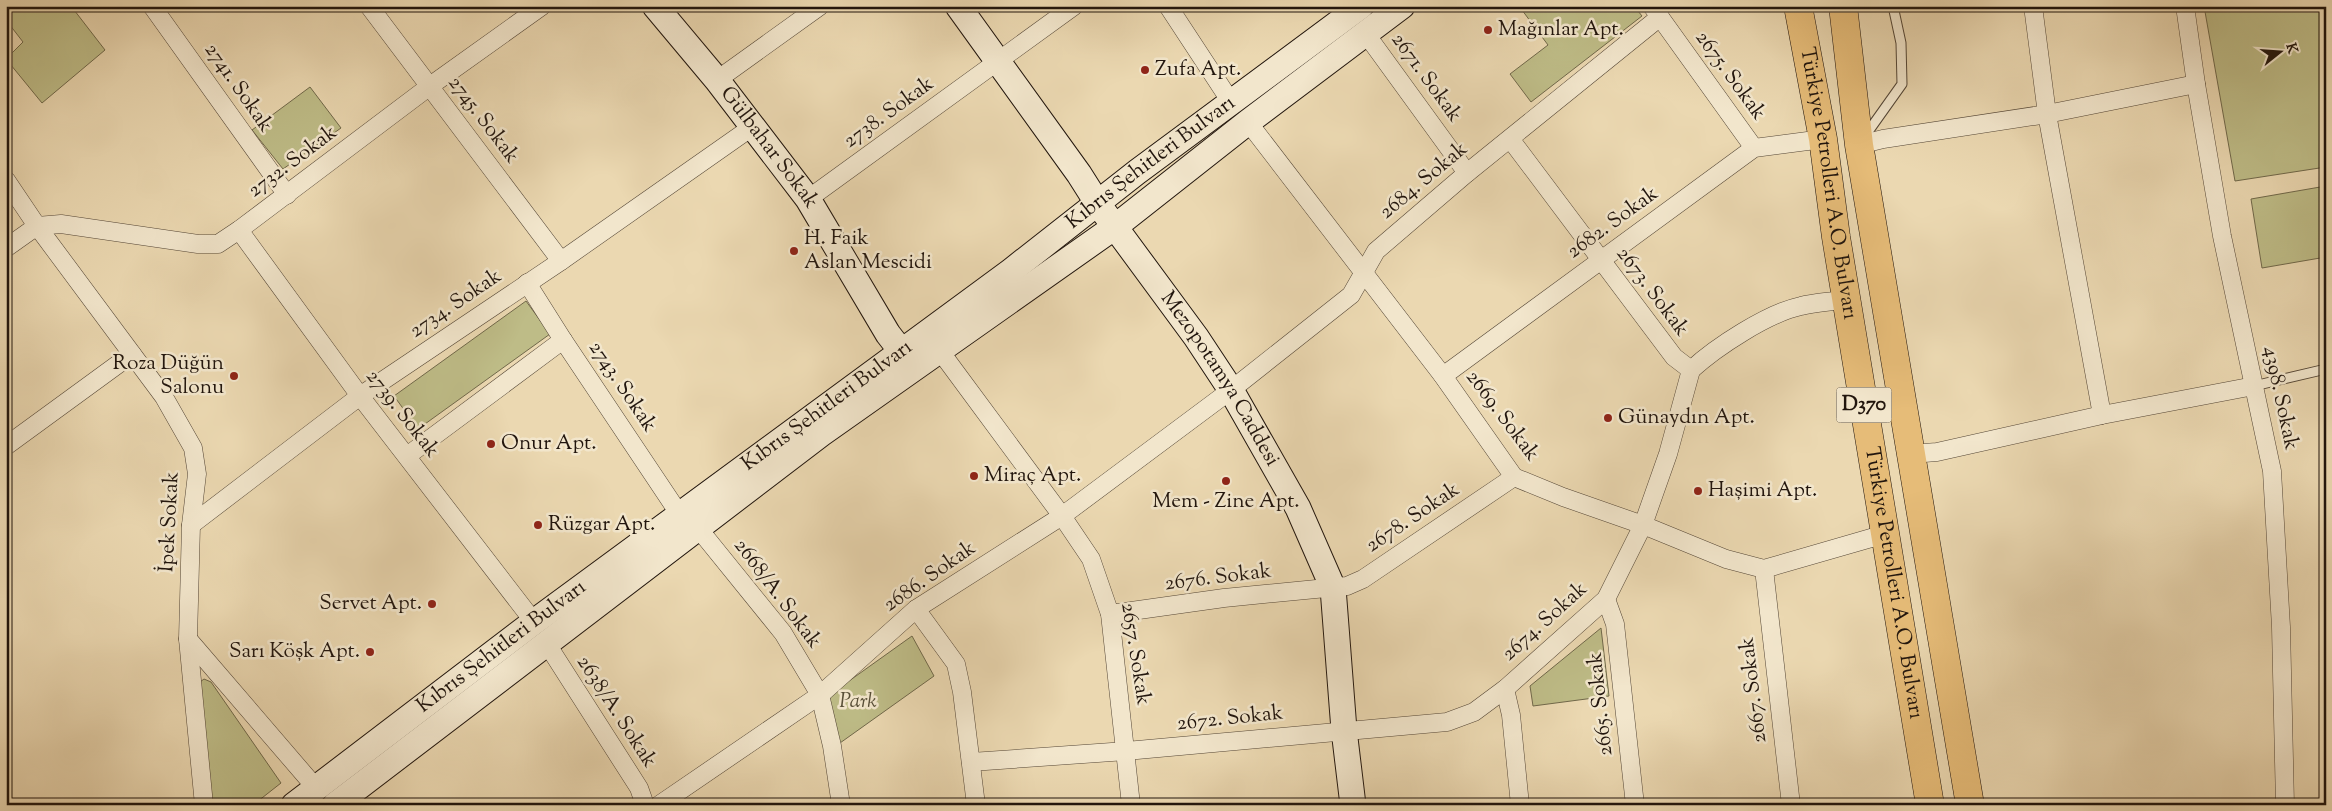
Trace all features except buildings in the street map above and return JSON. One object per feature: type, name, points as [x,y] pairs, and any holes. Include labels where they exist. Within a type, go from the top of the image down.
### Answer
[{"type":"highway","name":"Türkiye Petrolleri A.O. Bulvarı","points":[[1798,6],[1823,139],[1884,534],[1930,805]]},
{"type":"highway","name":"Türkiye Petrolleri A.O. Bulvarı","points":[[1843,6],[1858,145],[1970,805]]},
{"type":"main road","name":"Gülbahar Sokak","points":[[656,6],[717,80],[808,199],[888,334],[902,352]]},
{"type":"main road","name":"Mezopotamya Caddesi","points":[[958,6],[996,62],[1079,174],[1098,204],[1196,337],[1231,390],[1298,508],[1333,588],[1344,730],[1353,805]]},
{"type":"main road","name":"Kıbrıs Şehitleri Bulvarı","points":[[294,805],[534,622],[821,434],[940,352],[1116,226],[1248,122],[1402,6]]},
{"type":"main road","name":"Kıbrıs Şehitleri Bulvarı","points":[[335,805],[547,644],[689,522],[902,352],[1354,8]]},
{"type":"street","name":"2741. Sokak","points":[[152,6],[287,195]]},
{"type":"street","name":"2745. Sokak","points":[[369,6],[561,261]]},
{"type":"street","name":"2732. Sokak","points":[[37,226],[61,224],[198,244],[218,244],[287,195],[430,86],[542,6]]},
{"type":"street","points":[[717,80],[820,6]]},
{"type":"street","name":"2738. Sokak","points":[[808,199],[1074,6]]},
{"type":"street","points":[[1168,6],[1231,102]]},
{"type":"street","points":[[2033,6],[2047,114],[2102,415]]},
{"type":"street","name":"4398. Sokak","points":[[2185,6],[2196,84],[2222,236],[2272,471],[2281,627],[2285,805]]},
{"type":"street","name":"2684. Sokak","points":[[1231,390],[1352,295],[1376,251],[1467,173],[1510,140],[1656,12]]},
{"type":"street","name":"2675. Sokak","points":[[1656,12],[1754,148]]},
{"type":"street","name":"2671. Sokak","points":[[1366,34],[1467,173]]},
{"type":"street","points":[[1858,145],[1883,139],[2047,114],[2196,84]]},
{"type":"street","name":"2669. Sokak","points":[[1248,122],[1443,376],[1514,477],[1563,497],[1643,525],[1726,559],[1764,570]]},
{"type":"street","name":"2734. Sokak","points":[[191,525],[360,396],[561,261],[752,127]]},
{"type":"street","name":"2682. Sokak","points":[[1443,376],[1754,148],[1823,139]]},
{"type":"street","name":"2673. Sokak","points":[[1510,140],[1674,357],[1691,370]]},
{"type":"street","name":"İpek Sokak","points":[[6,180],[37,226],[164,397],[193,448],[197,474],[191,525],[188,639],[204,805]]},
{"type":"street","points":[[6,248],[37,226]]},
{"type":"street","name":"2739. Sokak","points":[[240,230],[360,396],[534,622]]},
{"type":"street","name":"2743. Sokak","points":[[528,283],[563,340],[689,522]]},
{"type":"street","points":[[1691,370],[1705,357],[1765,320],[1801,306],[1847,299]]},
{"type":"street","points":[[407,456],[563,340]]},
{"type":"street","name":"2657. Sokak","points":[[940,352],[1062,516],[1091,559],[1110,614],[1132,805]]},
{"type":"street","points":[[6,446],[132,354]]},
{"type":"street","name":"2674. Sokak","points":[[1344,730],[1447,722],[1474,712],[1504,689],[1606,599],[1643,525],[1668,454],[1691,370]]},
{"type":"street","points":[[1911,454],[1937,452],[2102,415],[2254,386]]},
{"type":"street","name":"2686. Sokak","points":[[659,805],[820,695],[916,609],[1062,516],[1231,390]]},
{"type":"street","name":"2678. Sokak","points":[[1333,588],[1347,586],[1363,579],[1514,477]]},
{"type":"street","name":"2668/A. Sokak","points":[[689,522],[783,633],[820,695],[832,746],[841,805]]},
{"type":"street","points":[[1764,570],[1884,534]]},
{"type":"street","name":"2667. Sokak","points":[[1764,570],[1791,805]]},
{"type":"street","name":"2676. Sokak","points":[[1110,614],[1224,598],[1333,588]]},
{"type":"street","name":"2665. Sokak","points":[[1606,599],[1615,624],[1635,805]]},
{"type":"street","points":[[916,609],[956,664],[976,805]]},
{"type":"street","points":[[188,639],[316,788]]},
{"type":"street","name":"2638/A. Sokak","points":[[547,644],[639,788],[645,805]]},
{"type":"street","points":[[1504,689],[1511,715],[1520,805]]},
{"type":"street","name":"2672. Sokak","points":[[971,762],[1126,751],[1344,730]]},
{"type":"lane","points":[[1858,145],[1902,84],[1901,44],[1893,6]]},
{"type":"lane","points":[[2254,386],[2326,369]]},
{"type":"green space","points":[[6,6],[71,6],[105,50],[42,103],[6,59],[23,42],[6,20]]},
{"type":"green space","points":[[1519,6],[1634,6],[1642,16],[1531,102],[1510,74],[1548,45]]},
{"type":"green space","points":[[2204,6],[2326,6],[2326,167],[2235,181]]},
{"type":"green space","points":[[310,87],[341,128],[283,169],[252,130]]},
{"type":"green space","points":[[2326,186],[2326,257],[2262,268],[2251,199]]},
{"type":"green space","points":[[526,301],[550,334],[418,429],[394,396]]},
{"type":"green space","points":[[1601,628],[1609,696],[1533,706],[1530,686]]},
{"type":"green space","name":"Park","points":[[912,636],[934,676],[840,743],[828,696]]},
{"type":"green space","points":[[204,679],[211,682],[281,783],[253,805],[211,805],[200,682]]},
{"type":"place","name":"Mağınlar Apt.","points":[[1488,30]]},
{"type":"place","name":"Zufa Apt.","points":[[1145,70]]},
{"type":"place","name":"H. Faik Aslan Mescidi","points":[[794,251]]},
{"type":"place","name":"Roza Düğün Salonu","points":[[234,376]]},
{"type":"place","name":"Günaydın Apt.","points":[[1608,418]]},
{"type":"place","name":"Onur Apt.","points":[[491,444]]},
{"type":"place","name":"Miraç Apt.","points":[[974,476]]},
{"type":"place","name":"Mem - Zine Apt.","points":[[1226,481]]},
{"type":"place","name":"Haşimi Apt.","points":[[1698,491]]},
{"type":"place","name":"Rüzgar Apt.","points":[[538,525]]},
{"type":"place","name":"Servet Apt.","points":[[432,604]]},
{"type":"place","name":"Sarı Köşk Apt.","points":[[370,652]]}]
